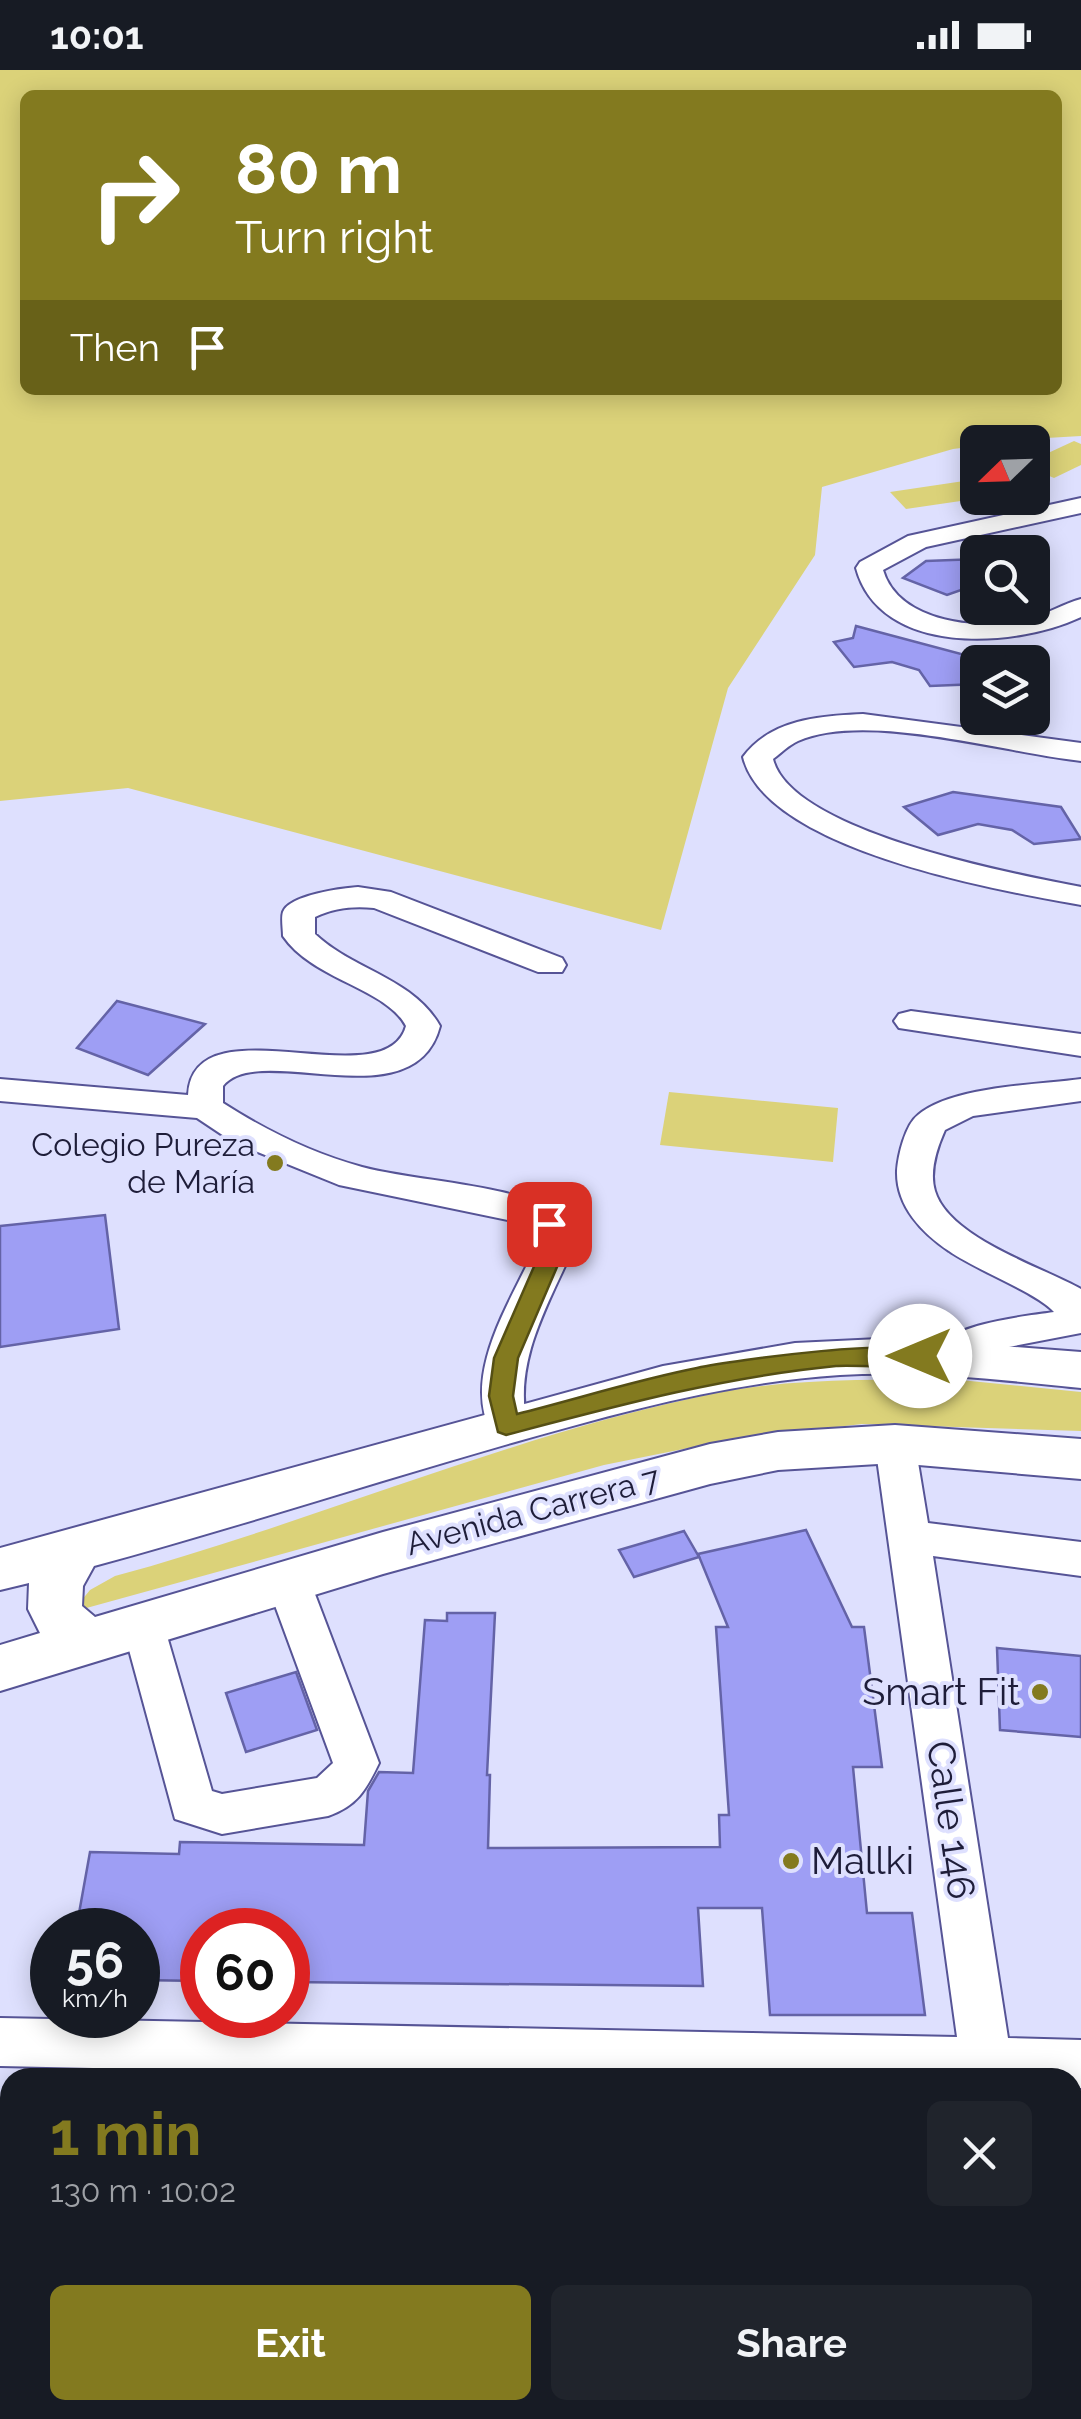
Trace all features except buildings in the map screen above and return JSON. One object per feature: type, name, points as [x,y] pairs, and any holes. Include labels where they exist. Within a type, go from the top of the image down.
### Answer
[{"type":"main road","points":[[29,1567],[506,1426],[698,1376],[839,1358],[946,1357],[1081,1370]]},
{"type":"main road","name":"Avenida Carrera 7","points":[[1,1669],[288,1580],[706,1465],[778,1450],[895,1444],[1081,1459]]},
{"type":"main road","points":[[29,1567],[60,1571],[54,1611],[68,1630],[86,1641]]},
{"type":"street","points":[[1081,504],[1044,517],[904,544],[869,568],[870,588],[881,600],[908,616],[942,625],[1016,630],[1081,607]]},
{"type":"street","points":[[1081,752],[871,723],[797,729],[770,740],[758,757],[764,778],[791,802],[845,832],[973,873],[1081,896]]},
{"type":"street","points":[[205,1108],[202,1094],[209,1080],[236,1065],[290,1059],[349,1068],[405,1052],[421,1036],[416,1014],[402,998],[336,967],[299,936],[299,912],[323,900],[350,894],[380,900],[550,965]]},
{"type":"street","points":[[911,1021],[1081,1045]]},
{"type":"street","points":[[0,1090],[205,1108],[246,1134],[352,1176],[533,1213],[549,1224],[555,1246],[506,1358],[501,1396],[506,1426]]},
{"type":"street","points":[[946,1357],[966,1344],[990,1336],[1069,1323],[1074,1308],[1071,1300],[953,1237],[932,1217],[918,1194],[916,1155],[930,1123],[965,1106],[1081,1090]]},
{"type":"street","name":"Calle 146","points":[[895,1444],[987,2068]]},
{"type":"street","points":[[910,1537],[1081,1559]]},
{"type":"street","points":[[144,1624],[192,1805],[222,1814],[328,1796],[347,1782],[356,1763],[288,1580]]},
{"type":"street","points":[[0,2042],[635,2066],[811,2068]]},
{"type":"street","points":[[1018,2068],[1081,2064]]},
{"type":"shaded area","points":[[0,70],[1081,70],[1081,436],[1050,438],[1050,425],[960,425],[960,448],[822,487],[815,555],[728,688],[661,930],[128,788],[0,801]]},
{"type":"shaded area","points":[[1074,441],[1081,444],[1081,465],[1054,478],[1050,476],[1050,452]]},
{"type":"shaded area","points":[[960,482],[960,501],[906,509],[890,492]]},
{"type":"shaded area","points":[[669,1092],[838,1108],[833,1162],[660,1145]]},
{"type":"shaded area","points":[[950,1379],[1081,1392],[1081,1431],[862,1424],[733,1439],[604,1465],[72,1612],[90,1590],[115,1576],[489,1455],[639,1411],[716,1393],[774,1385]]},
{"type":"place","name":"Colegio Pureza de María","points":[[275,1163]]},
{"type":"place","name":"Smart Fit","points":[[1040,1692]]},
{"type":"place","name":"Mallki","points":[[791,1861]]},
{"type":"route","points":[[549,1224],[555,1246],[506,1358],[501,1396],[506,1426],[698,1376],[839,1358],[920,1356]]}]
